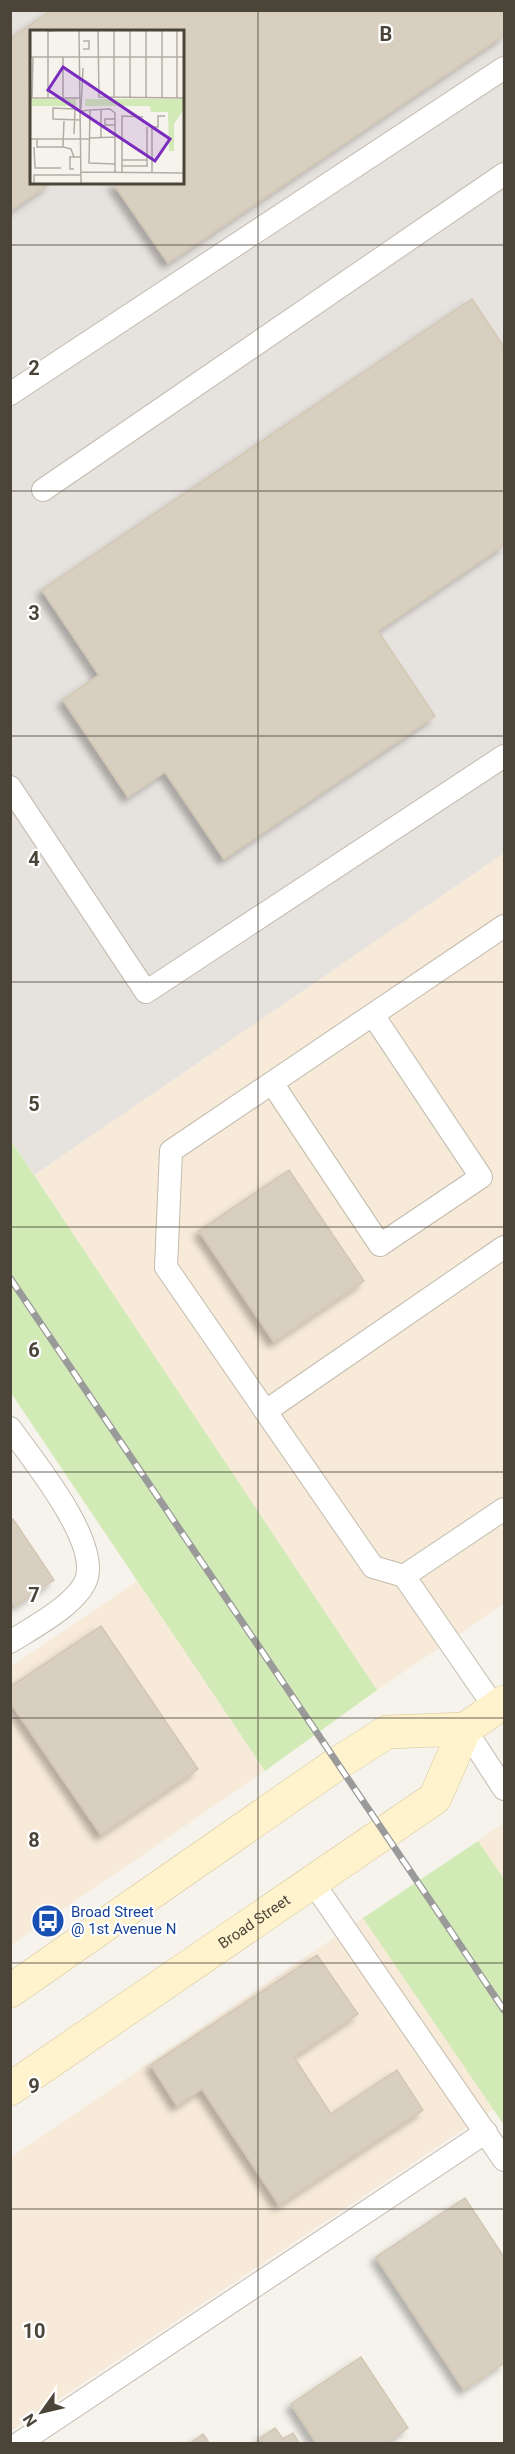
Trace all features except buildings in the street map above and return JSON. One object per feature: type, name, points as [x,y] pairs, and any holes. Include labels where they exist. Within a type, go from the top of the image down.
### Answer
[{"type":"main road","points":[[10,1991],[338,1763],[387,1732],[465,1729],[500,1705]]},
{"type":"main road","name":"Broad Street","points":[[10,2089],[435,1798],[465,1729]]},
{"type":"lane","points":[[10,394],[504,68]]},
{"type":"lane","points":[[43,490],[504,174]]},
{"type":"lane","points":[[10,787],[147,993],[504,756]]},
{"type":"lane","points":[[500,1705],[404,1576],[373,1567],[166,1267],[171,1151],[504,926]]},
{"type":"lane","points":[[272,1083],[380,1245],[481,1178],[373,1015]]},
{"type":"lane","points":[[266,1411],[504,1247]]},
{"type":"lane","points":[[10,1428],[72,1516],[88,1554],[87,1578],[76,1595],[58,1611],[10,1642]]},
{"type":"lane","points":[[404,1576],[504,1509]]},
{"type":"lane","points":[[465,1729],[504,1789]]},
{"type":"lane","points":[[312,1881],[504,2160]]},
{"type":"lane","points":[[18,2444],[486,2132]]},
{"type":"shaded area","points":[[16,10],[504,11],[504,853],[34,1175],[10,1139],[10,15]]},
{"type":"shaded area","points":[[504,853],[504,1604],[377,1690],[34,1175]]},
{"type":"shaded area","points":[[137,1581],[265,1771],[11,1945],[11,1667]]},
{"type":"shaded area","points":[[504,1823],[504,1879],[478,1841]]},
{"type":"shaded area","points":[[363,1918],[494,2109],[11,2431],[11,2157]]},
{"type":"green space","points":[[10,1139],[377,1690],[265,1771],[11,1393]]},
{"type":"green space","points":[[478,1841],[504,1879],[504,2125],[363,1918]]},
{"type":"railway","points":[[10,1278],[504,2010]]},
{"type":"place","name":"Broad Street @ 1st Avenue N","points":[[48,1921]]}]
